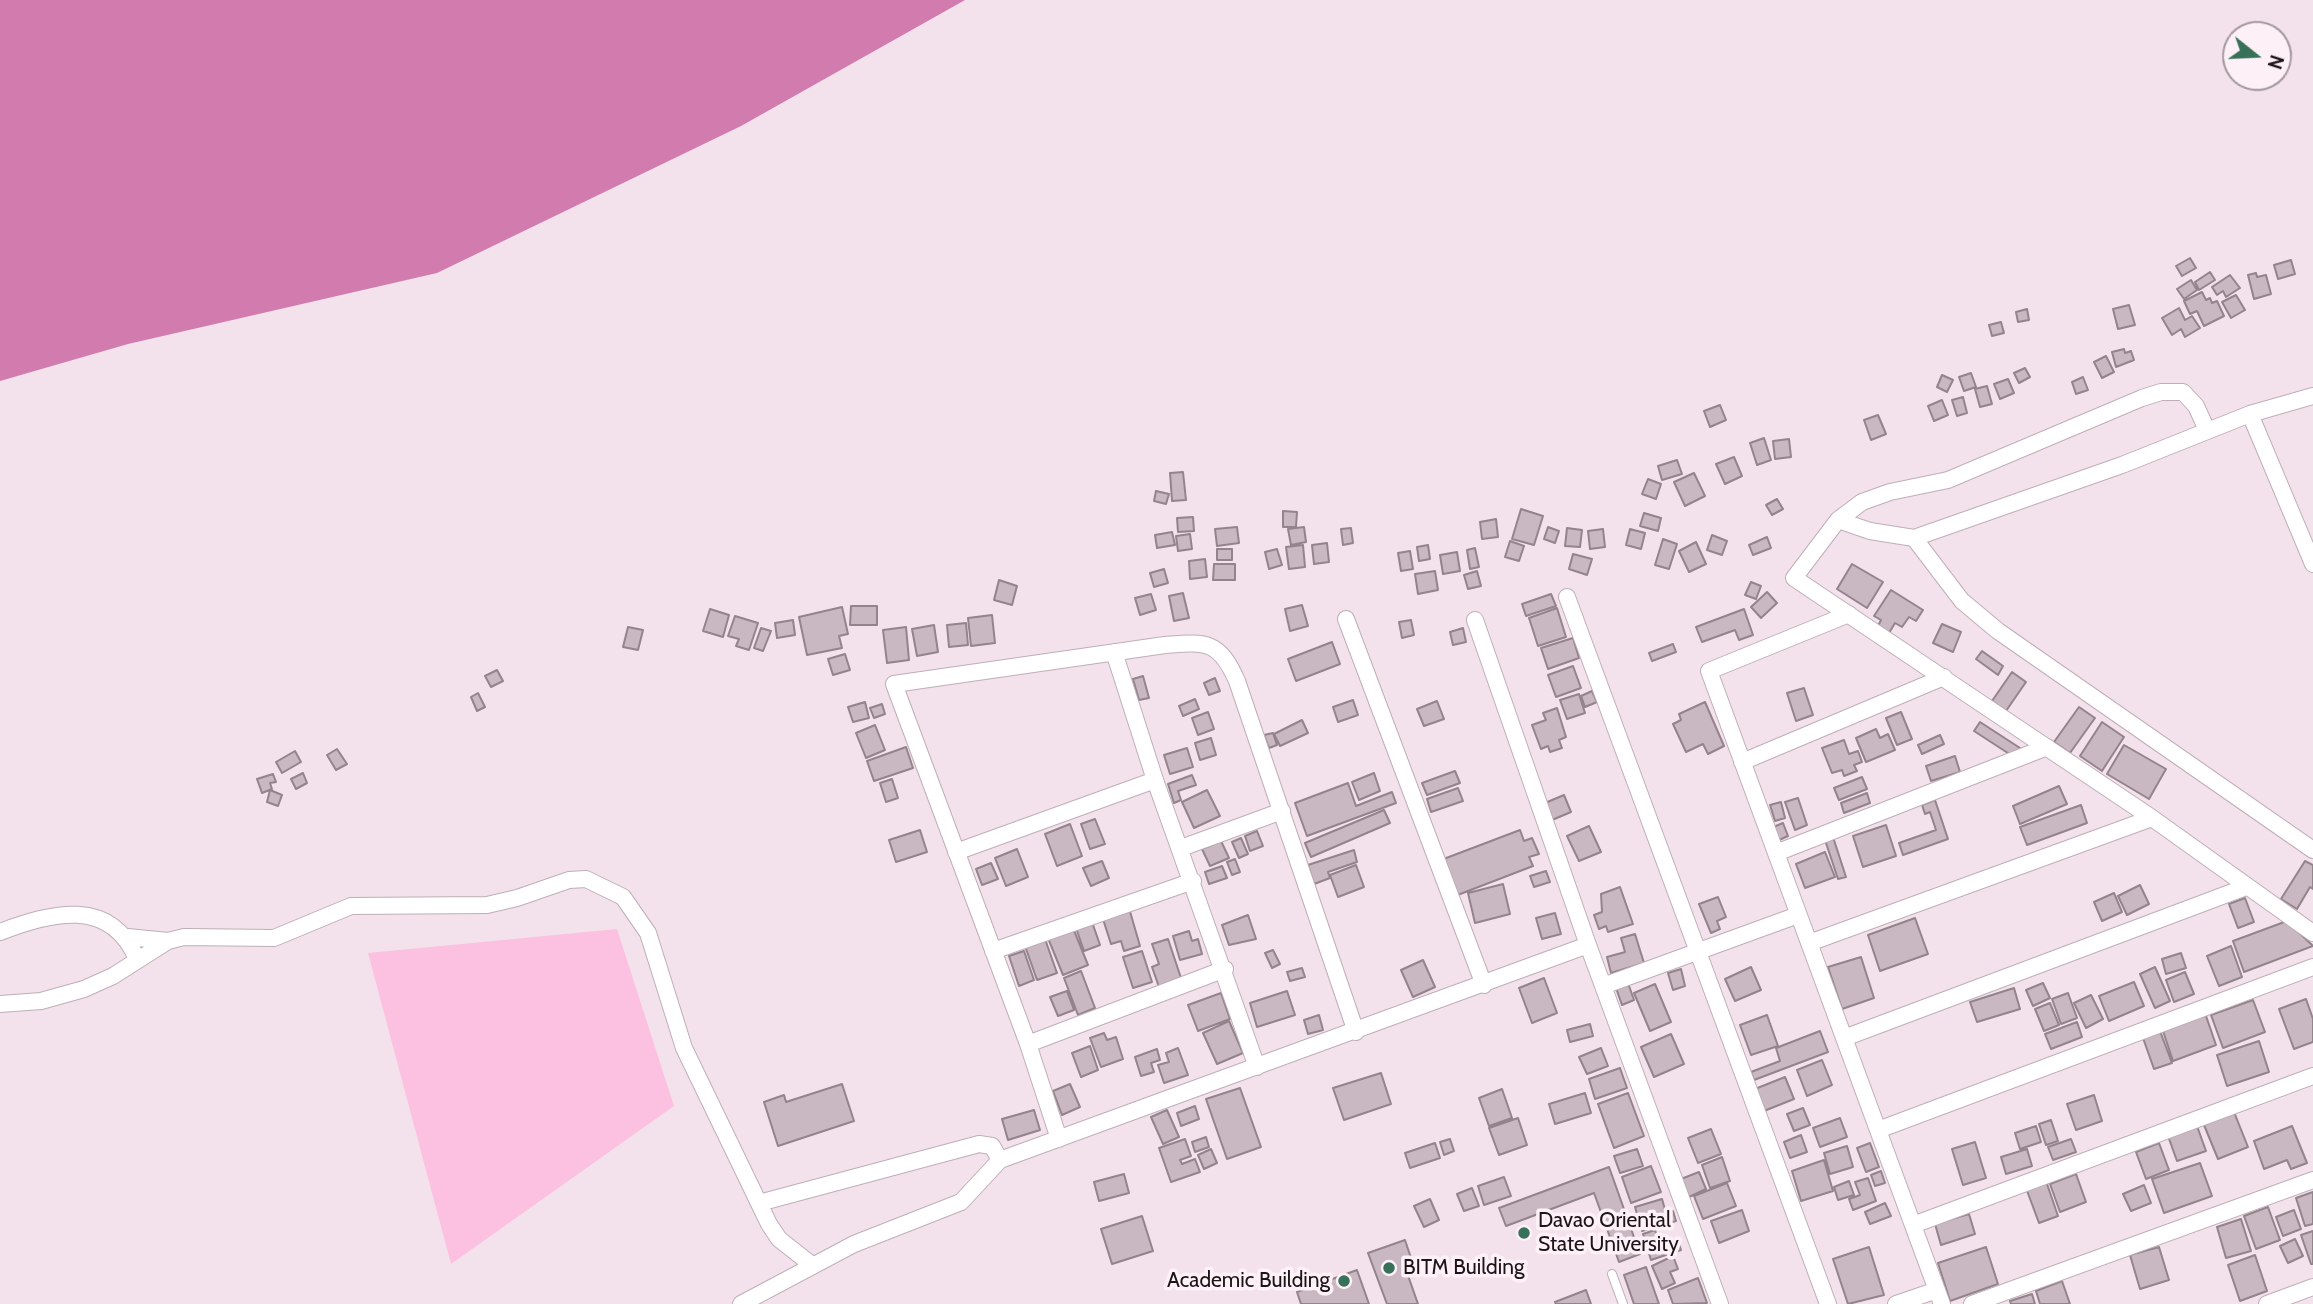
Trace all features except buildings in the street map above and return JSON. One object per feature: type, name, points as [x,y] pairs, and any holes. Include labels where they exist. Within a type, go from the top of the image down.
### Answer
[{"type":"street","points":[[2207,430],[2190,397],[2183,392],[2161,392],[2082,422],[1948,480],[1890,492],[1871,499],[1838,520],[1794,578],[2152,818],[2313,933]]},
{"type":"street","points":[[1838,520],[1870,531],[1914,538],[2122,465],[2250,414],[2313,396]]},
{"type":"street","points":[[2250,414],[2313,564]]},
{"type":"street","points":[[1914,538],[1962,601],[1998,631],[2313,850]]},
{"type":"street","points":[[1567,597],[1828,1304]]},
{"type":"street","points":[[1849,614],[1709,671],[1939,1297],[1896,1304]]},
{"type":"street","points":[[1346,619],[1484,985]]},
{"type":"street","points":[[1475,620],[1588,945],[1720,1304]]},
{"type":"street","points":[[1059,1139],[1028,1044],[894,684],[1187,643],[1205,643],[1219,650],[1237,681],[1356,1032]]},
{"type":"street","points":[[1114,652],[1155,780],[1258,1067]]},
{"type":"street","points":[[1742,762],[1944,677]]},
{"type":"street","points":[[1776,853],[2047,747]]},
{"type":"street","points":[[956,852],[1155,780]]},
{"type":"street","points":[[1181,848],[1282,811]]},
{"type":"street","points":[[1809,943],[2152,818]]},
{"type":"street","points":[[0,1004],[41,1001],[84,989],[113,976],[168,942],[202,935],[274,938],[351,906],[487,905],[569,880],[586,879],[623,897],[648,933],[684,1048],[759,1203],[779,1239],[812,1265]]},
{"type":"street","points":[[993,951],[1193,881]]},
{"type":"street","points":[[1844,1038],[2246,887]]},
{"type":"street","points":[[0,933],[60,913],[97,920],[128,937],[168,942]]},
{"type":"street","points":[[1603,986],[1798,915]]},
{"type":"street","points":[[128,937],[137,959]]},
{"type":"street","points":[[741,1304],[812,1265],[891,1228],[961,1202],[1000,1160],[1588,945]]},
{"type":"street","points":[[1878,1130],[2313,967]]},
{"type":"street","points":[[1028,1044],[1225,969]]},
{"type":"street","points":[[1913,1225],[2313,1076]]},
{"type":"street","points":[[759,1203],[979,1144],[992,1146],[1000,1160]]},
{"type":"street","points":[[1972,1304],[2313,1180]]},
{"type":"street","points":[[2267,1304],[2313,1287]]},
{"type":"lane","points":[[1612,1274],[1623,1304]]},
{"type":"shaded area","points":[[0,0],[965,0],[741,126],[437,273],[128,344],[0,381]]},
{"type":"shaded area","points":[[617,929],[674,1106],[451,1264],[368,953]]},
{"type":"place","name":"Davao Oriental State University","points":[[1524,1233]]},
{"type":"place","name":"BITM Building","points":[[1389,1268]]},
{"type":"place","name":"Academic Building","points":[[1344,1281]]}]
